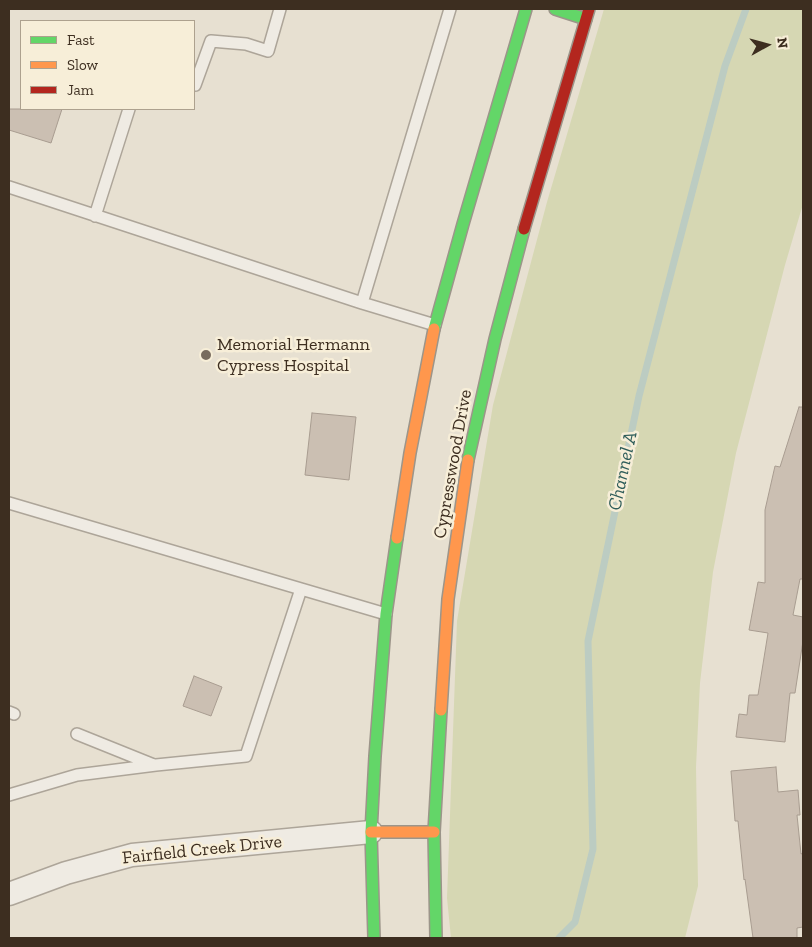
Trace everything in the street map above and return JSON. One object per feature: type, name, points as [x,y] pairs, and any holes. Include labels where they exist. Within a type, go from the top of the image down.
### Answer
[{"type":"main road","points":[[374,938],[371,832],[376,747],[386,614],[410,453],[435,326],[526,9]]},
{"type":"main road","points":[[555,9],[587,14]]},
{"type":"main road","name":"Cypresswood Drive","points":[[436,935],[434,832],[448,599],[467,466],[495,339],[523,234],[587,14]]},
{"type":"main road","points":[[371,832],[434,832]]},
{"type":"street","name":"Fairfield Creek Drive","points":[[9,894],[66,873],[132,855],[371,832]]},
{"type":"lane","points":[[195,85],[211,42],[246,44],[268,52],[280,9]]},
{"type":"lane","points":[[362,303],[450,9]]},
{"type":"lane","points":[[95,216],[129,110]]},
{"type":"lane","points":[[9,188],[435,326]]},
{"type":"lane","points":[[9,503],[386,614]]},
{"type":"lane","points":[[9,795],[77,775],[246,756],[301,589]]},
{"type":"lane","points":[[76,734],[156,765]]},
{"type":"green space","points":[[604,9],[803,9],[803,204],[785,265],[736,453],[713,572],[700,683],[696,767],[698,886],[685,938],[451,938],[447,898],[457,621],[493,405],[547,202]]},
{"type":"building","points":[[9,109],[62,110],[51,143],[9,130]]},
{"type":"building","points":[[799,407],[803,407],[803,579],[800,579],[793,615],[803,617],[803,641],[795,693],[790,693],[785,742],[736,737],[739,714],[747,715],[749,695],[758,695],[768,633],[749,630],[758,582],[765,583],[765,510],[775,466],[780,467]]},
{"type":"building","points":[[312,413],[356,417],[349,480],[305,475]]},
{"type":"building","points":[[194,676],[222,687],[211,716],[183,706]]},
{"type":"building","points":[[776,767],[778,792],[798,790],[800,815],[797,815],[801,854],[803,853],[803,927],[797,928],[797,938],[753,938],[744,880],[738,821],[735,821],[731,771]]},
{"type":"waterway","name":"Channel A","points":[[559,938],[575,922],[593,849],[588,641],[639,396],[725,66],[746,9]]},
{"type":"traffic: fast","points":[[434,329],[526,9]]},
{"type":"traffic: fast","points":[[555,9],[586,19]]},
{"type":"traffic: fast","points":[[468,460],[495,339],[524,229]]},
{"type":"traffic: fast","points":[[374,938],[371,832],[375,756],[386,614],[397,538]]},
{"type":"traffic: fast","points":[[436,938],[434,832],[441,710]]},
{"type":"traffic: slow","points":[[397,538],[410,453],[434,329]]},
{"type":"traffic: slow","points":[[441,710],[448,599],[468,460]]},
{"type":"traffic: slow","points":[[371,832],[434,832]]},
{"type":"traffic: jam","points":[[524,229],[589,9]]},
{"type":"place","name":"Memorial Hermann Cypress Hospital","points":[[206,355]]}]
